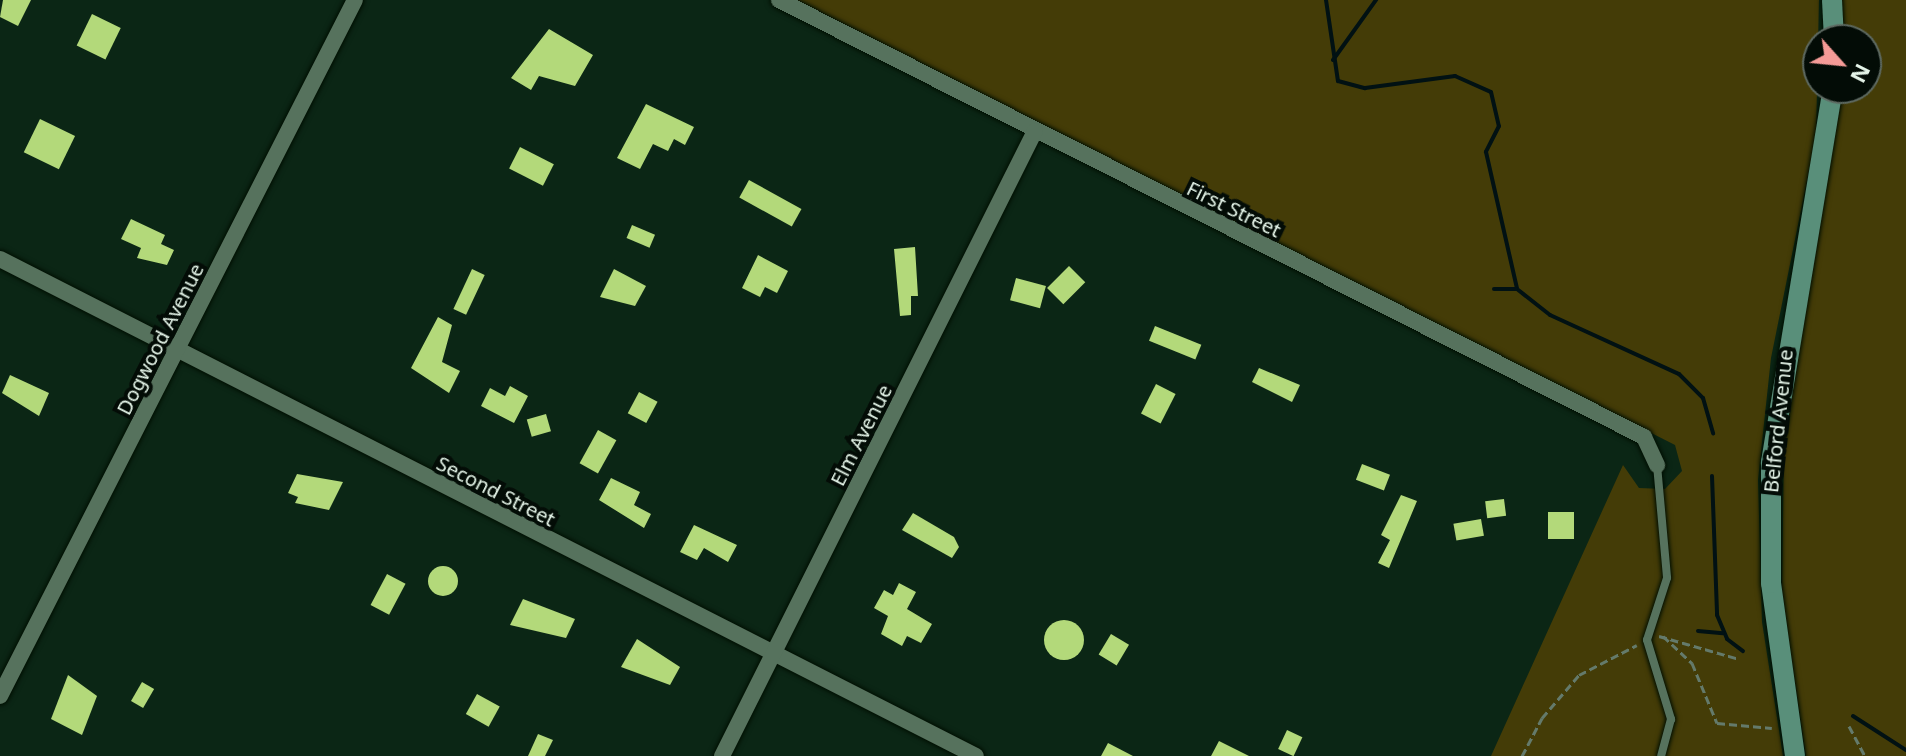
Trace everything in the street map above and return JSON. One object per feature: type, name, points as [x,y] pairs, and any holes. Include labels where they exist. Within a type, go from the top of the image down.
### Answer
[{"type":"main road","points":[[1832,0],[1833,24]]},
{"type":"main road","name":"Belford Avenue","points":[[1795,756],[1772,598],[1771,462],[1830,104]]},
{"type":"street","name":"Dogwood Avenue","points":[[0,696],[355,0]]},
{"type":"street","name":"First Street","points":[[779,0],[1644,437],[1657,465]]},
{"type":"street","name":"Elm Avenue","points":[[722,756],[1035,131]]},
{"type":"street","name":"Second Street","points":[[0,259],[976,756]]},
{"type":"lane","points":[[1657,465],[1667,578],[1647,640],[1671,719],[1661,756]]},
{"type":"path","points":[[1739,659],[1663,636],[1692,663],[1717,723],[1772,728]]},
{"type":"path","points":[[1522,756],[1551,705],[1585,669],[1647,640]]},
{"type":"path","points":[[1849,726],[1865,756]]},
{"type":"shaded area","points":[[797,0],[1819,0],[1818,24],[1802,24],[1802,104],[1817,104],[1816,136],[1771,358],[1758,480],[1762,622],[1783,756],[1491,756],[1623,465],[1639,488],[1665,489],[1682,471],[1675,445]]},
{"type":"shaded area","points":[[1841,0],[1906,0],[1906,756],[1806,756],[1782,597],[1784,443],[1803,311],[1840,104],[1882,104],[1882,24],[1842,24]]},
{"type":"building","points":[[3,0],[31,0],[18,26],[0,17]]},
{"type":"building","points":[[92,14],[121,28],[105,59],[77,45]]},
{"type":"building","points":[[549,29],[593,55],[575,86],[539,76],[531,90],[511,78]]},
{"type":"building","points":[[646,104],[694,127],[685,145],[674,139],[668,151],[653,144],[640,169],[617,158]]},
{"type":"building","points":[[40,119],[75,136],[59,169],[24,152]]},
{"type":"building","points":[[520,147],[554,164],[543,186],[509,168]]},
{"type":"building","points":[[749,180],[801,209],[792,227],[739,197]]},
{"type":"building","points":[[131,219],[165,235],[161,244],[174,250],[167,265],[137,258],[141,248],[121,239]]},
{"type":"building","points":[[632,225],[655,235],[650,248],[627,238]]},
{"type":"building","points":[[915,247],[918,296],[911,296],[911,315],[900,316],[894,249]]},
{"type":"building","points":[[758,255],[788,271],[777,293],[765,287],[760,297],[742,288]]},
{"type":"building","points":[[1069,266],[1085,282],[1063,304],[1047,288]]},
{"type":"building","points":[[472,269],[485,275],[466,315],[453,309]]},
{"type":"building","points":[[614,269],[646,286],[635,306],[600,297]]},
{"type":"building","points":[[1016,278],[1046,286],[1040,308],[1010,300]]},
{"type":"building","points":[[438,317],[452,325],[442,362],[460,371],[449,393],[411,368]]},
{"type":"building","points":[[1155,326],[1201,345],[1195,360],[1149,341]]},
{"type":"building","points":[[1259,368],[1300,385],[1292,402],[1252,382]]},
{"type":"building","points":[[10,375],[49,393],[39,416],[2,393]]},
{"type":"building","points":[[1156,384],[1176,394],[1161,423],[1141,413]]},
{"type":"building","points":[[510,386],[528,396],[514,423],[481,406],[490,388],[505,396]]},
{"type":"building","points":[[639,392],[658,402],[646,423],[628,413]]},
{"type":"building","points":[[546,414],[551,431],[532,437],[527,420]]},
{"type":"building","points":[[598,430],[616,440],[598,473],[580,463]]},
{"type":"building","points":[[1362,464],[1390,475],[1384,491],[1356,480]]},
{"type":"building","points":[[297,474],[343,482],[329,510],[295,503],[298,497],[288,493]]},
{"type":"building","points":[[611,478],[640,492],[634,505],[651,514],[644,528],[599,500]]},
{"type":"building","points":[[1401,495],[1417,501],[1389,568],[1378,563],[1390,540],[1381,535]]},
{"type":"building","points":[[1504,499],[1506,516],[1487,518],[1485,501]]},
{"type":"building","points":[[1548,512],[1574,512],[1574,539],[1548,539]]},
{"type":"building","points":[[913,513],[954,537],[959,547],[952,558],[902,530]]},
{"type":"building","points":[[1481,519],[1484,536],[1456,541],[1453,524]]},
{"type":"building","points":[[694,525],[737,545],[728,562],[704,548],[697,560],[680,552]]},
{"type":"building","points":[[443,566],[449,567],[457,575],[457,587],[449,595],[443,596],[437,595],[429,587],[428,581],[429,575],[437,567]]},
{"type":"building","points":[[387,574],[406,584],[389,615],[371,605]]},
{"type":"building","points":[[899,583],[916,592],[907,609],[932,624],[921,643],[907,636],[902,646],[881,634],[888,616],[874,608],[884,590],[893,595]]},
{"type":"building","points":[[523,599],[575,619],[566,638],[510,625]]},
{"type":"building","points":[[1064,620],[1078,626],[1084,640],[1078,654],[1064,660],[1050,654],[1044,640],[1050,626]]},
{"type":"building","points":[[1111,634],[1129,645],[1117,665],[1099,655]]},
{"type":"building","points":[[637,639],[680,667],[670,685],[621,667]]},
{"type":"building","points":[[68,675],[97,696],[82,735],[51,719]]},
{"type":"building","points":[[142,682],[154,689],[143,708],[131,701]]},
{"type":"building","points":[[477,694],[500,707],[489,727],[466,714]]},
{"type":"building","points":[[1287,730],[1302,737],[1294,756],[1278,749]]},
{"type":"building","points":[[538,734],[553,740],[545,756],[528,756]]},
{"type":"building","points":[[1219,741],[1249,756],[1211,756]]},
{"type":"building","points":[[1108,743],[1133,756],[1101,756]]},
{"type":"waterway","points":[[1326,0],[1338,81],[1365,88],[1455,76],[1491,92],[1499,126],[1486,152],[1517,289],[1550,315],[1679,374],[1703,398],[1713,434]]},
{"type":"waterway","points":[[1333,60],[1376,0]]},
{"type":"waterway","points":[[1494,289],[1516,289]]},
{"type":"waterway","points":[[1712,476],[1717,615],[1727,639],[1743,651]]},
{"type":"waterway","points":[[1698,631],[1723,633]]},
{"type":"waterway","points":[[1853,716],[1906,750]]}]
